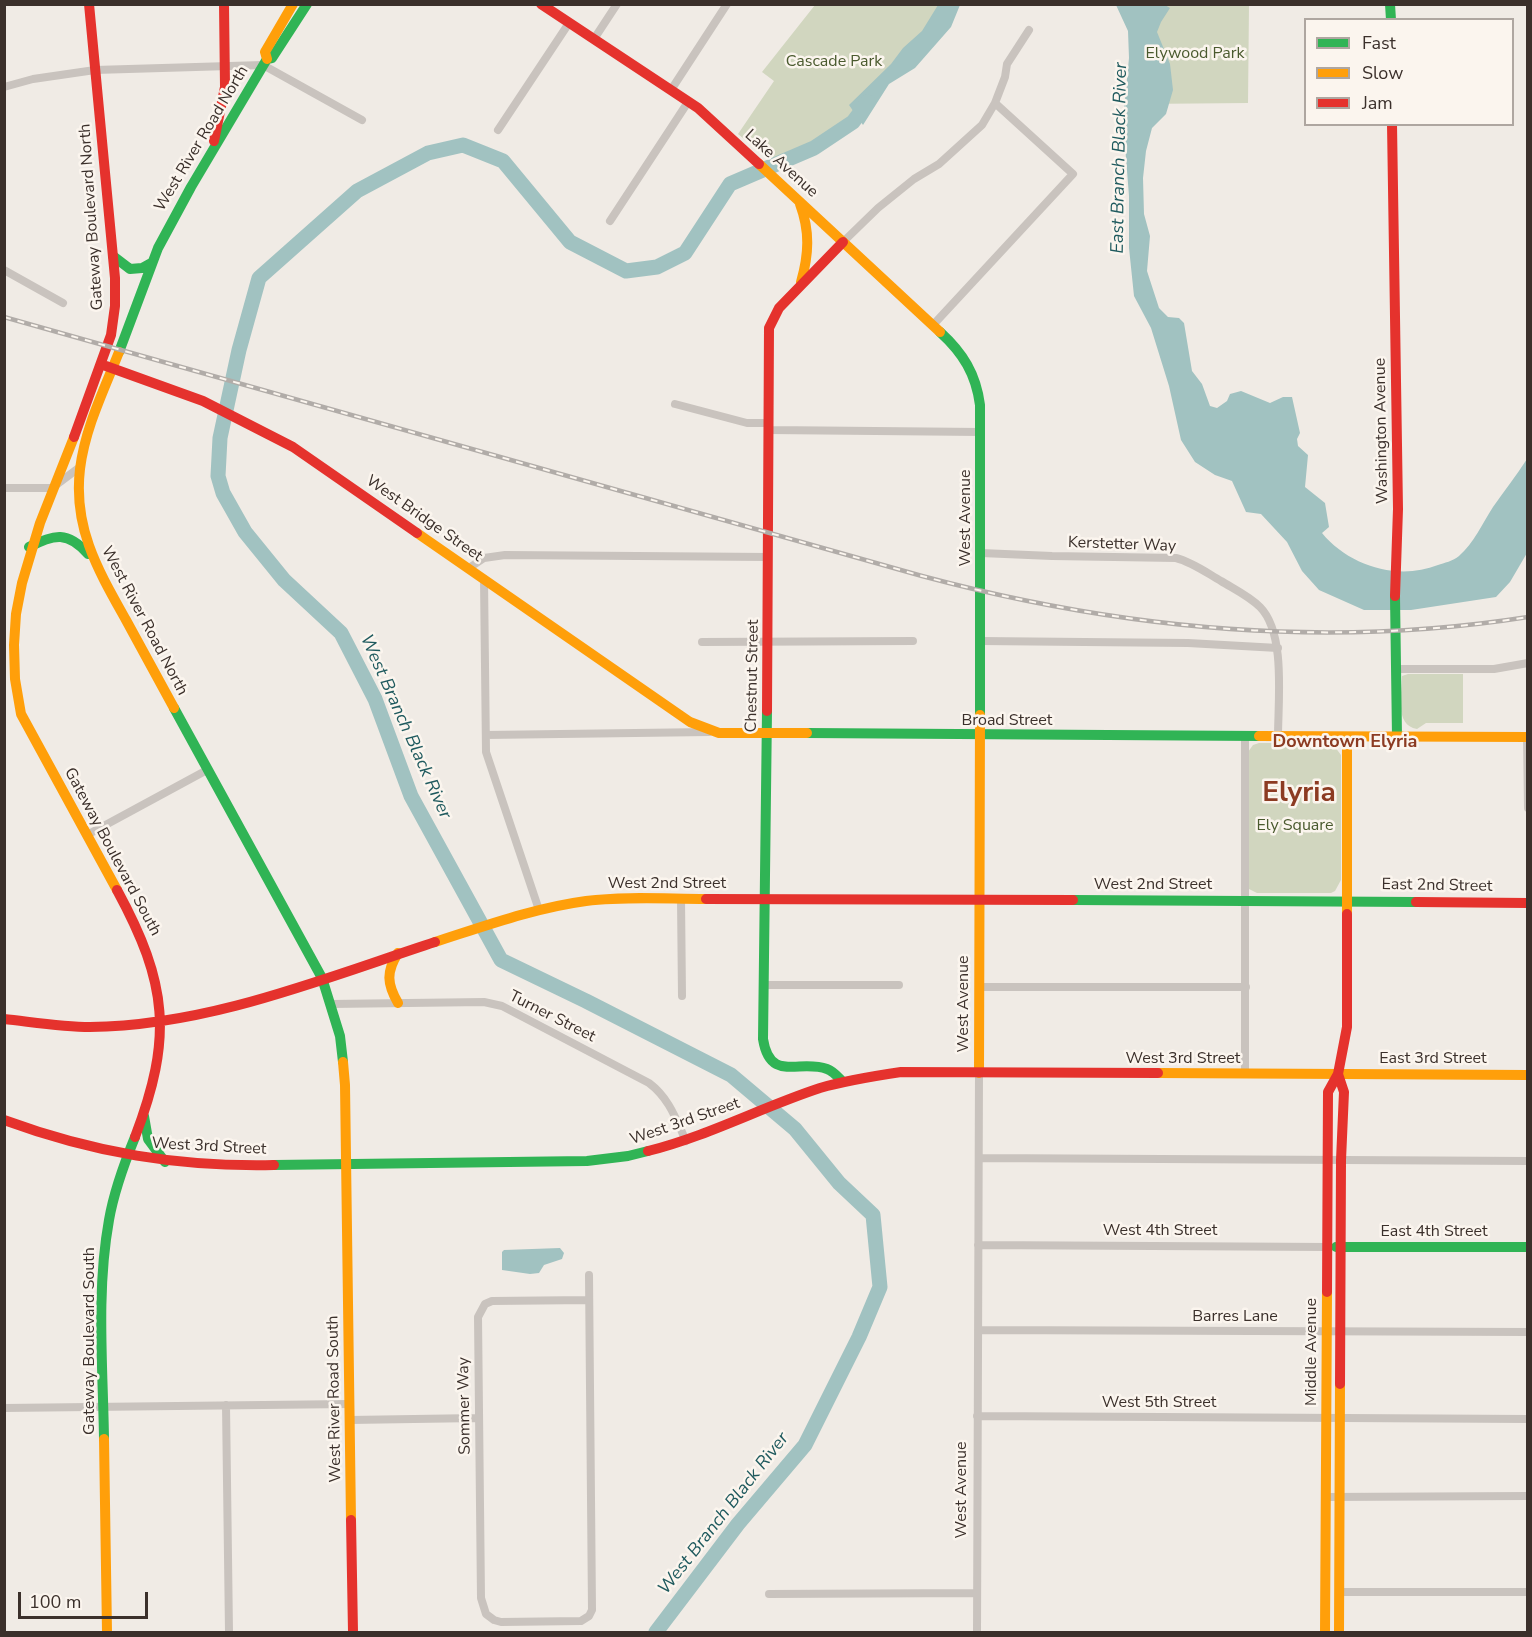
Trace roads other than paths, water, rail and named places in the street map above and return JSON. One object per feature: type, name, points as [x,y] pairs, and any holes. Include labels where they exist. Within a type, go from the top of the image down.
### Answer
[{"type":"main road","name":"Gateway Boulevard North","points":[[52,488],[111,335],[116,300],[88,4]]},
{"type":"main road","points":[[209,156],[222,105],[225,66],[224,4]]},
{"type":"main road","name":"West River Road North","points":[[265,62],[265,52],[294,4]]},
{"type":"main road","name":"West River Road North","points":[[307,4],[272,58],[265,62],[169,225],[152,262],[87,436],[80,467],[80,515],[94,562],[322,978],[331,1004],[344,1060],[346,1165]]},
{"type":"main road","name":"Lake Avenue","points":[[541,4],[698,108],[933,325],[964,357],[975,376]]},
{"type":"main road","name":"Washington Avenue","points":[[1392,126],[1397,525],[1396,737]]},
{"type":"main road","points":[[799,200],[807,220],[809,244],[808,259],[801,286]]},
{"type":"main road","name":"Chestnut Street","points":[[842,1081],[825,1069],[785,1068],[776,1064],[769,1058],[763,1044],[769,328],[779,308],[843,242]]},
{"type":"main road","points":[[113,256],[123,266],[130,269],[142,268],[152,262]]},
{"type":"main road","name":"West Bridge Street","points":[[100,364],[203,401],[310,458],[690,722],[713,732]]},
{"type":"main road","name":"West Avenue","points":[[975,376],[980,393],[981,432],[979,1073]]},
{"type":"main road","name":"Gateway Boulevard South","points":[[52,488],[15,584],[8,616],[7,650],[11,682],[21,714],[30,732],[145,945],[156,983],[161,1021],[157,1066],[144,1112],[114,1197],[104,1257],[107,1632]]},
{"type":"main road","points":[[29,547],[49,538],[65,537],[76,541],[94,562]]},
{"type":"main road","name":"Broad Street","points":[[713,732],[728,734],[1527,737]]},
{"type":"main road","name":"Middle Avenue","points":[[1325,1632],[1328,1092],[1338,1074],[1347,1028],[1347,737]]},
{"type":"main road","name":"West 2nd Street","points":[[4,1019],[90,1027],[161,1021],[218,1010],[539,910],[583,901],[681,899],[1347,900]]},
{"type":"main road","name":"East 2nd Street","points":[[1347,900],[1527,903]]},
{"type":"main road","points":[[398,953],[387,977],[389,988],[398,1003]]},
{"type":"main road","name":"West 3rd Street","points":[[4,1120],[88,1149],[165,1162],[226,1166],[594,1161],[643,1154],[686,1141],[807,1092],[842,1081],[891,1073],[1338,1074]]},
{"type":"main road","name":"Middle Avenue","points":[[1338,1074],[1344,1092],[1341,1160],[1340,1632]]},
{"type":"main road","name":"East 3rd Street","points":[[1338,1074],[1527,1075]]},
{"type":"main road","points":[[144,1112],[148,1139],[165,1162]]},
{"type":"main road","name":"West River Road South","points":[[346,1165],[353,1632]]},
{"type":"main road","name":"West 4th Street","points":[[1327,1247],[1341,1247]]},
{"type":"main road","name":"East 4th Street","points":[[1341,1247],[1527,1247]]},
{"type":"street","points":[[594,39],[617,4]]},
{"type":"street","points":[[671,90],[728,4]]},
{"type":"street","points":[[498,130],[569,23]]},
{"type":"street","points":[[843,242],[878,208],[914,179],[939,164],[982,125],[995,103],[1005,77],[1007,64],[1029,30]]},
{"type":"street","points":[[4,87],[33,79],[95,70],[225,66],[265,62],[362,120]]},
{"type":"street","points":[[610,221],[688,102]]},
{"type":"street","points":[[933,325],[1073,174],[995,103]]},
{"type":"street","points":[[4,270],[63,303]]},
{"type":"street","points":[[675,404],[769,427],[981,432]]},
{"type":"street","points":[[4,488],[52,488],[80,467]]},
{"type":"street","name":"Kerstetter Way","points":[[981,553],[1181,560],[1228,585],[1259,606],[1278,648],[1278,737]]},
{"type":"street","points":[[469,568],[484,558],[505,555],[768,556]]},
{"type":"street","points":[[484,579],[487,756],[539,910]]},
{"type":"street","points":[[981,640],[1188,643],[1278,648]]},
{"type":"street","points":[[702,642],[913,641]]},
{"type":"street","points":[[1396,669],[1494,669],[1527,663]]},
{"type":"street","name":"Broad Street","points":[[486,735],[713,732]]},
{"type":"street","points":[[1245,737],[1245,1074]]},
{"type":"street","points":[[1527,737],[1527,808]]},
{"type":"street","points":[[87,835],[207,770]]},
{"type":"street","points":[[681,899],[682,996]]},
{"type":"street","points":[[764,985],[899,985]]},
{"type":"street","points":[[979,987],[1246,987]]},
{"type":"street","name":"Turner Street","points":[[331,1004],[484,1002],[502,1006],[649,1083],[669,1104],[686,1141]]},
{"type":"street","name":"West Avenue","points":[[976,1632],[979,1073]]},
{"type":"street","points":[[978,1158],[1527,1161]]},
{"type":"street","name":"West 4th Street","points":[[978,1245],[1327,1247]]},
{"type":"street","points":[[589,1275],[589,1300]]},
{"type":"street","name":"Sommer Way","points":[[589,1300],[593,1604],[589,1616],[581,1621],[501,1622],[486,1614],[482,1607],[478,1418],[477,1320],[485,1304],[496,1301],[589,1300]]},
{"type":"street","name":"Barres Lane","points":[[978,1330],[1527,1332]]},
{"type":"street","points":[[4,1408],[350,1404]]},
{"type":"street","points":[[226,1405],[229,1632]]},
{"type":"street","name":"West 5th Street","points":[[977,1416],[1527,1419]]},
{"type":"street","points":[[350,1419],[478,1418]]},
{"type":"street","points":[[1326,1497],[1527,1496]]},
{"type":"street","points":[[1339,1592],[1527,1592]]},
{"type":"street","points":[[769,1594],[977,1593]]},
{"type":"water","points":[[938,5],[960,5],[951,27],[915,68],[889,84],[863,125],[849,105],[922,31]]},
{"type":"water","points":[[1116,5],[1165,5],[1170,8],[1157,32],[1170,64],[1173,90],[1166,114],[1152,128],[1146,151],[1143,178],[1144,214],[1150,236],[1147,271],[1159,308],[1168,317],[1179,318],[1184,323],[1192,371],[1202,384],[1210,406],[1217,408],[1227,401],[1230,394],[1241,391],[1270,403],[1283,397],[1292,397],[1300,433],[1297,439],[1298,446],[1308,455],[1305,487],[1325,503],[1329,527],[1322,533],[1333,545],[1360,562],[1391,571],[1423,570],[1459,556],[1527,459],[1527,553],[1510,582],[1496,597],[1411,610],[1364,610],[1319,590],[1302,571],[1287,542],[1261,514],[1246,512],[1232,481],[1215,475],[1195,462],[1181,440],[1169,386],[1151,328],[1134,296],[1129,248],[1129,196],[1123,120],[1129,58],[1128,31]]},
{"type":"water","points":[[560,1248],[564,1253],[562,1259],[544,1265],[539,1273],[502,1270],[504,1250]]},
{"type":"waterway","name":"West Branch Black River","points":[[656,1632],[738,1524],[805,1445],[859,1337],[880,1287],[873,1215],[839,1183],[795,1129],[731,1075],[501,960],[411,796],[375,699],[341,633],[284,580],[245,532],[223,493],[218,476],[220,438],[239,350],[259,278],[357,191],[428,153],[463,145],[503,161],[570,242],[626,271],[657,267],[685,253],[730,184],[814,148],[853,122],[868,102]]},
{"type":"railway","points":[[4,317],[922,576],[1072,609],[1147,621],[1299,632],[1376,632],[1452,627],[1528,617]]},
{"type":"district","name":"Downtown Elyria","points":[[1345,743]]},
{"type":"district","name":"Elyria","points":[[1299,794]]},
{"type":"park label","name":"Elywood Park","points":[[1195,54]]},
{"type":"park label","name":"Cascade Park","points":[[834,62]]},
{"type":"park label","name":"Ely Square","points":[[1295,826]]},
{"type":"water label","name":"East Branch Black River","points":[[1120,158]]}]
